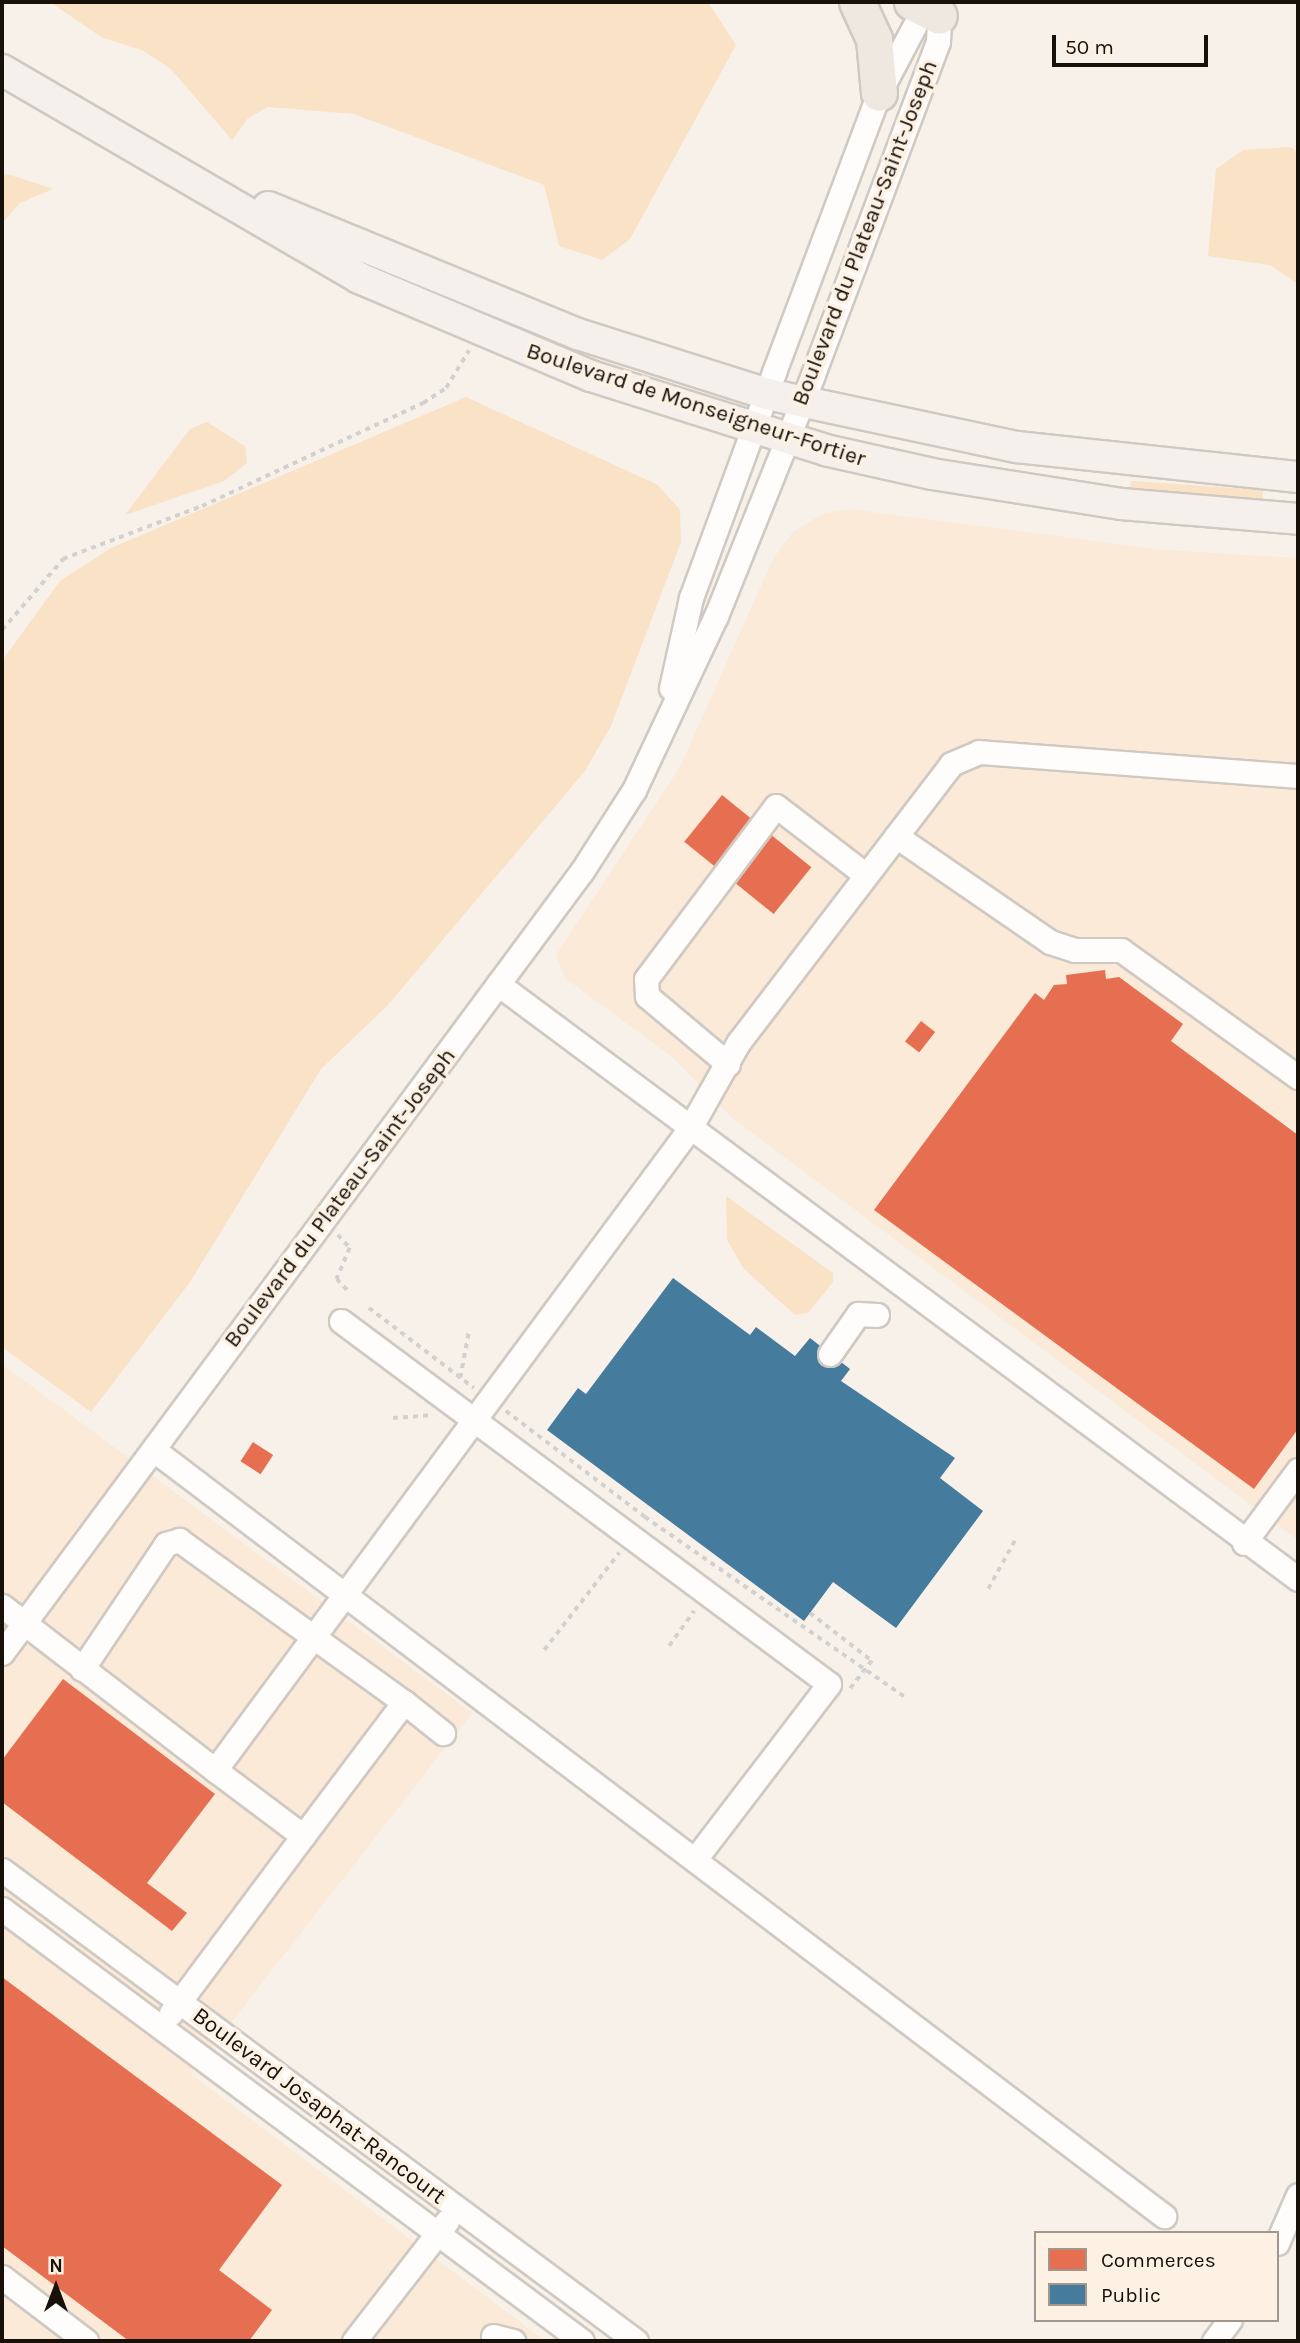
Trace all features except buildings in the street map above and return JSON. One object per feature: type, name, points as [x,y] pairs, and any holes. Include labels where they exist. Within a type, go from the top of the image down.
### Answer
[{"type":"highway","points":[[857,2],[874,39],[879,93]]},
{"type":"main road","name":"Boulevard de Monseigneur-Fortier","points":[[2,71],[141,149],[359,278],[478,333],[754,429],[1043,494],[1298,519]]},
{"type":"main road","name":"Boulevard de Monseigneur-Fortier","points":[[141,149],[503,305],[767,394],[800,403],[1068,455],[1298,477]]},
{"type":"street","name":"Boulevard du Plateau-Saint-Joseph","points":[[661,732],[691,598],[879,93],[928,6]]},
{"type":"street","name":"Boulevard du Plateau-Saint-Joseph","points":[[2,1653],[605,838],[661,732],[716,616],[800,403],[938,42],[928,6]]},
{"type":"street","points":[[215,1770],[348,1594],[472,1418],[690,1128],[728,1064],[951,764],[972,753],[1298,776]]},
{"type":"street","points":[[728,1064],[647,996],[646,979],[776,806],[866,875]]},
{"type":"street","points":[[896,836],[1050,943],[1075,950],[1119,948],[1298,1077]]},
{"type":"street","points":[[498,984],[1244,1543],[1298,1579]]},
{"type":"street","points":[[830,1354],[858,1314],[877,1315]]},
{"type":"street","points":[[341,1321],[830,1684],[695,1859]]},
{"type":"street","points":[[154,1450],[348,1594],[1164,2216]]},
{"type":"street","points":[[1244,1543],[1298,1470]]},
{"type":"street","points":[[82,1669],[166,1544],[179,1540],[443,1733]]},
{"type":"street","points":[[2,1606],[303,1836]]},
{"type":"street","points":[[161,2027],[404,1702]]},
{"type":"street","name":"Boulevard Josaphat-Rancourt","points":[[2,1870],[636,2341]]},
{"type":"street","name":"Boulevard Josaphat-Rancourt","points":[[2,1909],[582,2341]]},
{"type":"street","points":[[1279,2239],[1298,2195]]},
{"type":"street","points":[[354,2341],[457,2208]]},
{"type":"street","points":[[2,2277],[86,2341]]},
{"type":"street","points":[[1214,2341],[1228,2322]]},
{"type":"path","points":[[2,629],[63,559],[202,506],[434,397],[458,372],[478,333]]},
{"type":"path","points":[[343,1239],[350,1248],[337,1279],[350,1293]]},
{"type":"path","points":[[369,1308],[645,1517],[863,1672],[908,1699]]},
{"type":"path","points":[[461,1377],[469,1330]]},
{"type":"path","points":[[544,1650],[645,1517]]},
{"type":"path","points":[[988,1589],[1015,1540]]},
{"type":"path","points":[[810,1613],[872,1661],[863,1672]]},
{"type":"shaded area","points":[[50,2],[708,2],[736,45],[630,239],[602,260],[559,246],[544,185],[354,114],[268,107],[248,118],[232,140],[170,68],[142,50],[103,38]]},
{"type":"shaded area","points":[[1290,147],[1298,152],[1298,284],[1270,265],[1208,256],[1216,169],[1243,150]]},
{"type":"shaded area","points":[[7,174],[53,189],[20,203],[2,223],[2,176]]},
{"type":"shaded area","points":[[466,397],[658,485],[680,510],[681,542],[611,726],[585,771],[387,1006],[321,1069],[190,1282],[91,1412],[2,1347],[2,661],[60,581],[111,548]]},
{"type":"shaded area","points":[[207,422],[245,446],[247,463],[224,481],[125,515],[190,429]]},
{"type":"shaded area","points":[[1131,481],[1263,490],[1263,503],[1129,491]]},
{"type":"shaded area","points":[[849,509],[1164,550],[1298,558],[1298,1540],[731,1117],[672,1057],[565,978],[556,955],[680,767],[773,559],[792,533],[822,514]]},
{"type":"shaded area","points":[[726,1196],[833,1273],[833,1282],[808,1313],[795,1315],[744,1269],[727,1240]]},
{"type":"shaded area","points":[[2,1364],[472,1713],[191,2074],[545,2341],[2,2341]]}]
